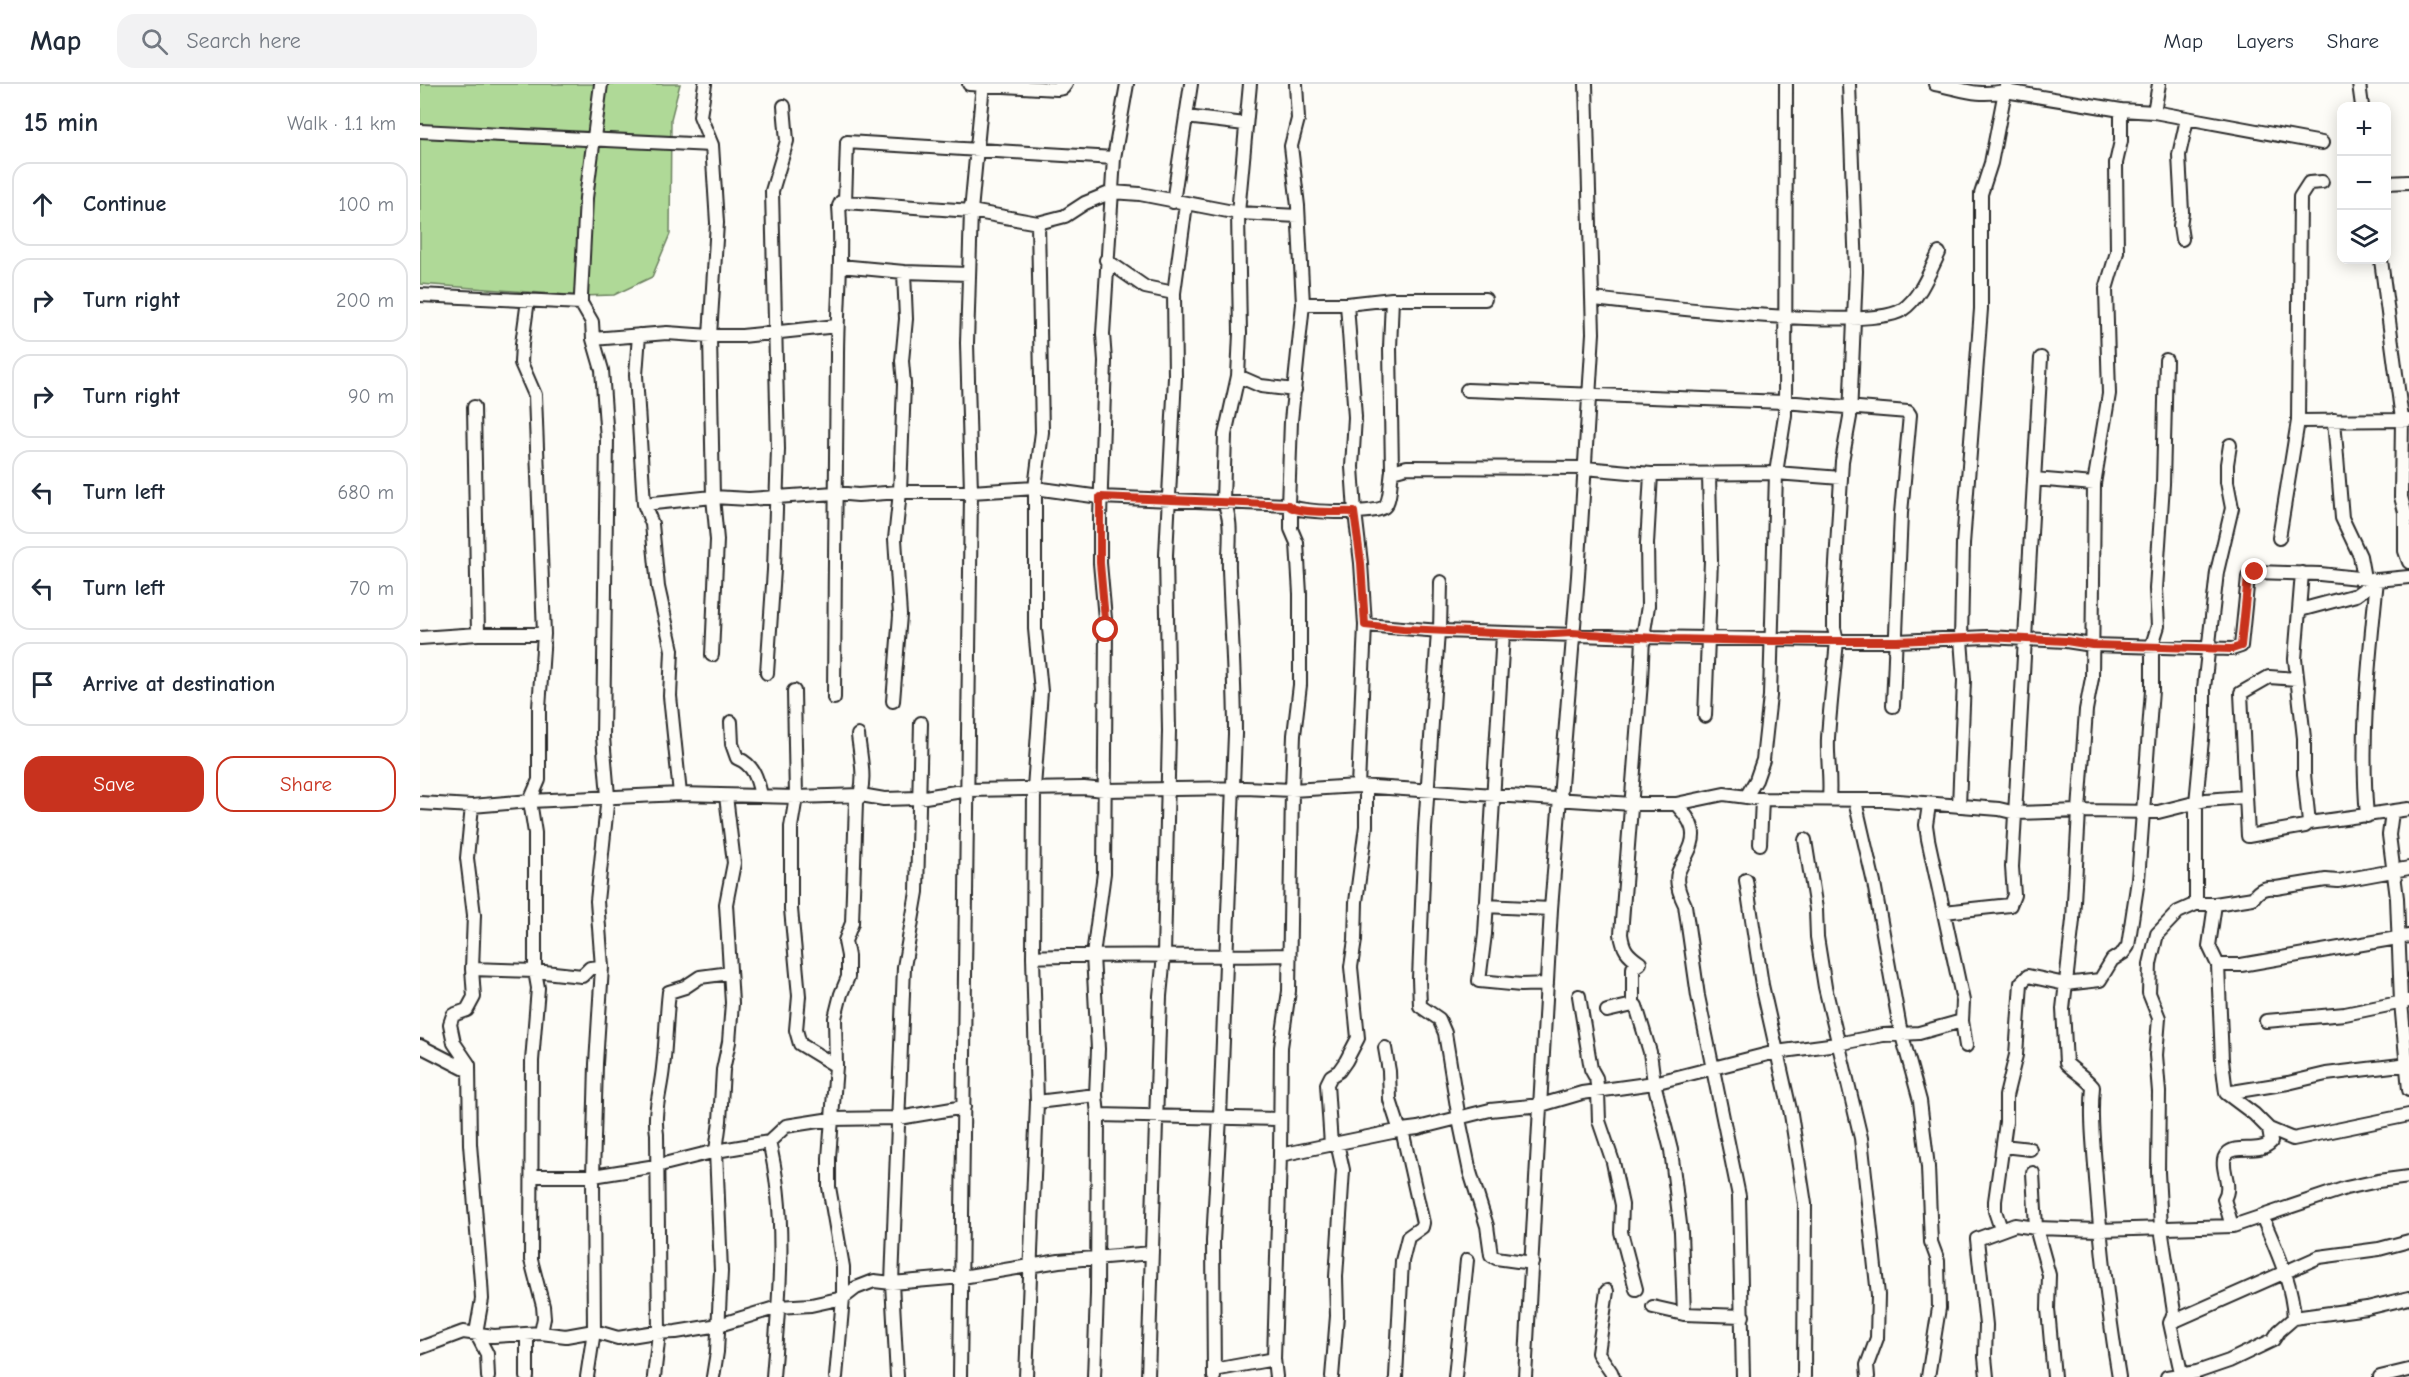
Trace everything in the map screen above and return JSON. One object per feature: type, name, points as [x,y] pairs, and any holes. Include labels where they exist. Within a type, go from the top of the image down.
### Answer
[{"type":"street","points":[[587,1377],[594,1331],[593,1176],[602,967],[597,901],[608,796],[603,738],[606,439],[602,370],[593,339],[592,322],[581,303],[586,198],[602,84]]},
{"type":"street","points":[[705,84],[700,116],[712,145],[717,223],[710,336],[713,497],[717,540],[712,655]]},
{"type":"street","points":[[969,84],[1057,88],[1063,88],[1066,84]]},
{"type":"street","points":[[1094,1377],[1098,1049],[1093,955],[1104,873],[1106,640],[1100,563],[1100,497],[1106,260],[1113,158],[1127,84]]},
{"type":"street","points":[[1148,1377],[1168,790],[1167,501],[1175,377],[1174,293],[1179,203],[1191,84]]},
{"type":"street","points":[[1250,84],[1238,213],[1240,333],[1238,376],[1225,435],[1223,501],[1228,510],[1230,526],[1229,568],[1235,683],[1234,789],[1213,1241],[1214,1373],[1274,1359]]},
{"type":"street","points":[[1276,1377],[1274,1359],[1281,1047],[1289,991],[1292,790],[1294,735],[1300,685],[1301,621],[1297,543],[1291,529],[1290,506],[1291,421],[1303,304],[1291,146],[1298,119],[1296,84]]},
{"type":"street","points":[[1525,1377],[1551,909],[1590,394],[1594,299],[1586,84]]},
{"type":"street","points":[[1746,797],[1756,780],[1763,760],[1770,696],[1776,473],[1784,424],[1787,316],[1786,84]]},
{"type":"street","points":[[1828,799],[1828,738],[1837,640],[1834,628],[1834,598],[1841,478],[1850,406],[1855,319],[1856,271],[1849,84]]},
{"type":"street","points":[[2154,112],[2159,84]]},
{"type":"street","points":[[2358,84],[2361,102]]},
{"type":"street","points":[[960,1377],[971,492],[967,343],[971,211],[983,85]]},
{"type":"street","points":[[1942,85],[1976,94],[2006,88],[2121,110],[2154,112],[2322,143]]},
{"type":"street","points":[[1959,806],[1964,680],[1961,639],[1963,544],[1981,309],[1981,194],[1991,163],[2006,88]]},
{"type":"street","points":[[767,673],[777,497],[772,191],[787,141],[784,106]]},
{"type":"street","points":[[2119,1377],[2099,1230],[2091,1122],[2092,1087],[2084,1077],[2066,1064],[2063,1009],[2073,920],[2086,710],[2092,678],[2094,484],[2109,394],[2106,289],[2117,252],[2116,164],[2121,141],[2121,110]]},
{"type":"street","points":[[1186,117],[1245,124]]},
{"type":"street","points":[[2182,239],[2179,155],[2187,119]]},
{"type":"street","points":[[420,131],[712,145]]},
{"type":"street","points":[[845,202],[848,142],[1113,158]]},
{"type":"street","points":[[2279,538],[2298,421],[2300,197],[2309,183],[2322,182]]},
{"type":"street","points":[[2391,183],[2409,182]]},
{"type":"street","points":[[834,698],[839,206],[845,202],[971,211],[1038,223],[1065,216],[1085,203],[1112,192],[1140,194],[1238,213],[1298,216]]},
{"type":"street","points":[[1026,1377],[1037,1102],[1033,957],[1034,788],[1041,691],[1035,629],[1035,488],[1042,432],[1038,223]]},
{"type":"street","points":[[1594,299],[1648,306],[1787,316],[1855,319],[1884,316],[1902,310],[1919,291],[1939,253]]},
{"type":"street","points":[[1106,260],[1145,287],[1174,293]]},
{"type":"street","points":[[2382,264],[2405,419],[2401,497],[2405,512],[2405,551],[2409,562]]},
{"type":"street","points":[[840,266],[904,272],[969,274]]},
{"type":"street","points":[[893,700],[900,615],[896,538],[904,384],[902,361],[906,319],[904,272]]},
{"type":"street","points":[[420,295],[581,303]]},
{"type":"street","points":[[1303,304],[1347,304],[1392,299],[1485,299]]},
{"type":"street","points":[[644,504],[713,497],[749,499],[835,493],[858,495],[1035,488],[1100,497],[1167,501],[1223,501],[1290,506],[1302,511],[1354,512],[1381,509],[1386,505],[1392,471],[1390,348],[1392,299]]},
{"type":"street","points":[[528,300],[521,363],[535,395],[544,633],[539,708],[539,780],[530,801],[535,833],[535,971],[538,988],[532,1060],[531,1260],[543,1306],[544,1318],[541,1333]]},
{"type":"street","points":[[1332,1377],[1343,1170],[1334,1144],[1327,1084],[1331,1076],[1346,1061],[1358,1038],[1351,967],[1355,940],[1356,902],[1366,826],[1362,786],[1365,625],[1361,563],[1354,512],[1352,467],[1355,417],[1347,304]]},
{"type":"street","points":[[593,339],[667,333],[742,336],[837,326]]},
{"type":"street","points":[[639,335],[636,375],[644,504],[652,524],[658,587],[672,650],[670,696],[680,794]]},
{"type":"street","points":[[1944,912],[2010,905],[2014,895],[2012,867],[2041,358]]},
{"type":"street","points":[[2001,1229],[1995,1211],[2006,1096],[2016,1054],[2021,983],[2028,976],[2065,984],[2100,980],[2112,960],[2123,953],[2128,946],[2138,880],[2152,690],[2152,645],[2158,626],[2156,588],[2163,484],[2166,360]]},
{"type":"street","points":[[1238,376],[1261,386],[1295,390]]},
{"type":"street","points":[[1467,390],[1784,402],[1908,412],[1910,415],[1901,513],[1893,706]]},
{"type":"street","points":[[474,407],[478,634]]},
{"type":"street","points":[[2298,421],[2405,419]]},
{"type":"street","points":[[2334,420],[2342,518],[2360,556],[2364,578]]},
{"type":"street","points":[[2196,904],[2196,804],[2205,718],[2203,703],[2217,572],[2232,508],[2227,482],[2230,445]]},
{"type":"street","points":[[1392,471],[1424,466],[1585,468],[1651,474],[1776,473],[1841,478]]},
{"type":"street","points":[[1651,474],[1647,544],[1648,606],[1643,637],[1621,934],[1622,946],[1640,963],[1633,968],[1633,1005],[1636,1006],[1650,1052],[1654,1083],[1671,1150],[1681,1232],[1684,1314]]},
{"type":"street","points":[[1706,716],[1711,560],[1709,475]]},
{"type":"street","points":[[2034,479],[2094,484]]},
{"type":"street","points":[[1365,625],[1503,634],[1572,633],[1772,641],[1897,641],[1988,637],[2066,641],[2092,645],[2232,649],[2241,646],[2248,577],[2255,572],[2302,573],[2377,580],[2409,577]]},
{"type":"street","points":[[2302,573],[2295,659],[2304,738],[2304,774],[2309,823]]},
{"type":"street","points":[[2300,610],[2356,595],[2377,580]]},
{"type":"street","points":[[2367,816],[2363,749],[2365,693],[2377,580]]},
{"type":"street","points":[[1441,582],[1428,791],[1420,1006],[1439,1019],[1445,1033],[1459,1119],[1491,1255],[1532,1263]]},
{"type":"street","points":[[420,638],[544,633]]},
{"type":"street","points":[[1503,634],[1485,934],[1479,981],[1504,984],[1547,984]]},
{"type":"street","points":[[2297,678],[2269,677],[2241,693],[2247,836],[2305,826],[2309,823],[2409,809]]},
{"type":"street","points":[[794,691],[796,797],[790,827],[791,909],[799,996],[796,1030],[800,1044],[836,1066]]},
{"type":"street","points":[[731,722],[732,744],[737,758],[748,763],[755,774],[761,795]]},
{"type":"street","points":[[897,1377],[892,1282],[904,967],[917,892],[921,723]]},
{"type":"street","points":[[836,1377],[843,1298],[841,1255],[829,1187],[831,1119],[836,1066],[835,1018],[848,977],[845,941],[852,922],[856,802],[861,795],[858,735]]},
{"type":"street","points":[[420,803],[472,806],[608,796],[680,794],[796,797],[861,795],[884,799],[919,798],[968,790],[1034,788],[1292,790],[1362,786],[1632,804],[1676,804],[1724,794],[1762,799],[1886,800],[2016,813],[2079,811],[2142,813],[2158,812],[2221,798],[2244,797]]},
{"type":"street","points":[[713,1377],[716,1371],[721,1272],[716,1151],[732,1003],[726,903],[734,863],[726,796]]},
{"type":"street","points":[[1760,844],[1762,799]]},
{"type":"street","points":[[1855,801],[1868,852],[1903,1035],[1920,1101],[1929,1167],[1931,1242],[1938,1261],[1939,1308],[1928,1377]]},
{"type":"street","points":[[1676,804],[1693,828],[1693,839],[1678,874],[1680,895],[1685,905],[1698,996],[1739,1196],[1743,1377]]},
{"type":"street","points":[[1929,805],[1926,825],[1928,839],[1963,1001],[1962,1021],[1966,1046]]},
{"type":"street","points":[[472,806],[467,858],[474,915],[472,969],[474,997],[467,1010],[453,1015],[450,1024],[454,1043],[469,1065],[470,1144],[482,1282],[482,1299],[476,1333],[487,1354],[488,1377]]},
{"type":"street","points":[[2392,812],[2389,835],[2404,937],[2409,1090]]},
{"type":"street","points":[[1805,840],[1816,909],[1820,959],[1837,1044],[1861,1138],[1878,1295],[1877,1338],[1867,1365],[1868,1377]]},
{"type":"street","points":[[2182,1376],[2170,1323],[2174,1312],[2161,1228],[2158,1172],[2159,1092],[2156,1055],[2159,1018],[2149,993],[2150,964],[2157,934],[2178,912],[2196,904],[2215,904],[2253,898],[2258,890],[2268,887],[2276,888],[2409,868]]},
{"type":"street","points":[[1746,880],[1762,985],[1791,1114],[1805,1204],[1803,1377]]},
{"type":"street","points":[[2215,904],[2209,946],[2218,965],[2222,1060],[2226,1093],[2254,1114],[2269,1129],[2293,1139],[2409,1115]]},
{"type":"street","points":[[1485,906],[1551,909]]},
{"type":"street","points":[[2218,965],[2241,965],[2404,937]]},
{"type":"street","points":[[1033,957],[1289,955]]},
{"type":"street","points":[[472,969],[535,971],[582,976],[590,968],[602,967]]},
{"type":"street","points":[[654,1377],[659,1333],[657,1134],[655,1124],[663,1070],[669,992],[685,987],[700,977],[730,973]]},
{"type":"street","points":[[1579,996],[1591,1069],[1596,1078],[1599,1122],[1613,1162],[1623,1205],[1621,1232],[1636,1289]]},
{"type":"street","points":[[2266,1021],[2345,1014],[2405,1001]]},
{"type":"street","points":[[1607,1011],[1633,1005]]},
{"type":"street","points":[[1280,1155],[1419,1128],[1490,1110],[1541,1105],[1582,1093],[1654,1083],[1776,1052],[1883,1035],[1919,1033],[1962,1021]]},
{"type":"street","points":[[420,1046],[469,1071]]},
{"type":"street","points":[[1385,1048],[1390,1100],[1401,1130],[1423,1223],[1422,1227],[1408,1237],[1402,1261],[1396,1377]]},
{"type":"street","points":[[2226,1093],[2326,1074],[2408,1064]]},
{"type":"street","points":[[1037,1102],[1096,1095]]},
{"type":"street","points":[[532,1176],[593,1176],[656,1166],[716,1151],[769,1142],[786,1126],[831,1119],[899,1118],[964,1107]]},
{"type":"street","points":[[1098,1115],[1280,1119]]},
{"type":"street","points":[[2232,1226],[2224,1199],[2229,1186],[2224,1157],[2233,1150],[2266,1147],[2271,1142],[2269,1129]]},
{"type":"street","points":[[769,1142],[778,1183],[780,1248],[773,1377]]},
{"type":"street","points":[[2003,1146],[2030,1149]]},
{"type":"street","points":[[2033,1173],[2036,1228],[2049,1275],[2049,1327],[2054,1377]]},
{"type":"street","points":[[1987,1377],[1986,1325],[1977,1239],[2015,1225],[2099,1230],[2232,1226],[2346,1188],[2378,1180],[2409,1177]]},
{"type":"street","points":[[2262,1216],[2293,1296],[2294,1318]]},
{"type":"street","points":[[2170,1323],[2319,1257],[2379,1249],[2409,1241]]},
{"type":"street","points":[[420,1348],[453,1334],[470,1331],[494,1336],[541,1333],[566,1336],[594,1331],[618,1338],[659,1333],[719,1325],[778,1307],[811,1305],[843,1298],[864,1283],[883,1280],[892,1282],[962,1277],[1032,1265],[1152,1253]]},
{"type":"street","points":[[1455,1377],[1467,1260]]},
{"type":"street","points":[[1608,1292],[1598,1353],[1613,1377]]},
{"type":"street","points":[[2167,1377],[2197,1372],[2229,1361],[2273,1341],[2279,1331],[2294,1318],[2367,1308],[2409,1298]]},
{"type":"street","points":[[1653,1307],[1684,1314],[1743,1316]]},
{"type":"street","points":[[527,1335],[527,1377]]},
{"type":"street","points":[[2380,1377],[2409,1370]]},
{"type":"street","points":[[2197,1372],[2215,1377]]},
{"type":"green space","points":[[420,84],[680,84],[671,119],[670,234],[652,277],[614,295],[581,296],[420,284]]},
{"type":"route","points":[[1106,630],[1100,563],[1100,497],[1167,501],[1223,501],[1288,505],[1302,511],[1354,512],[1361,563],[1365,625],[1403,629],[1772,641],[1897,641],[1988,637],[2066,641],[2092,645],[2232,649],[2241,646],[2248,577],[2255,572]]}]
